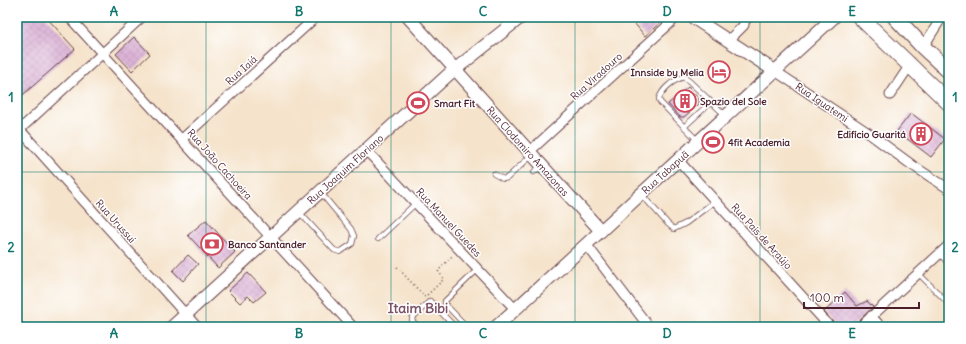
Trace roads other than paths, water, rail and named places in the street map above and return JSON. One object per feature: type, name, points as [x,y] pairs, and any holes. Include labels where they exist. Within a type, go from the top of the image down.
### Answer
[{"type":"highway","points":[[860,17],[949,103]]},
{"type":"highway","points":[[895,17],[923,47],[949,71]]},
{"type":"street","name":"Rua João Cachoeira","points":[[69,17],[353,327]]},
{"type":"street","points":[[18,131],[142,17]]},
{"type":"street","name":"Rua Iaiá","points":[[182,139],[316,17]]},
{"type":"street","name":"Rua Clodomiro Amazonas","points":[[408,17],[531,154],[537,169],[601,231]]},
{"type":"street","name":"Rua Joaquim Floriano","points":[[172,327],[455,69],[521,17]]},
{"type":"street","name":"Rua Viradouro","points":[[531,154],[677,17]]},
{"type":"street","name":"Rua Iguatemi","points":[[692,17],[867,132],[912,165],[949,189]]},
{"type":"street","points":[[728,41],[744,25],[744,22],[748,17]]},
{"type":"street","name":"Rua Tabapuã","points":[[502,325],[515,309],[834,17]]},
{"type":"street","points":[[923,47],[942,17]]},
{"type":"street","points":[[890,95],[910,65]]},
{"type":"street","name":"Rua Urussuí","points":[[18,131],[197,327]]},
{"type":"street","name":"Rua Manuel Guedes","points":[[366,150],[515,309]]},
{"type":"street","name":"Rua Pais de Araújo","points":[[678,160],[830,327]]},
{"type":"street","points":[[586,244],[649,327]]},
{"type":"street","points":[[860,327],[949,245]]},
{"type":"street","points":[[872,316],[881,327]]},
{"type":"lane","points":[[698,141],[660,102],[660,96],[670,84],[684,77],[726,116]]},
{"type":"lane","points":[[684,127],[712,102]]},
{"type":"lane","points":[[494,174],[503,179],[507,178],[531,154]]},
{"type":"lane","points":[[298,211],[334,250],[340,252],[352,244],[354,236],[351,229],[320,192]]},
{"type":"lane","points":[[641,194],[674,229],[686,224],[715,201]]},
{"type":"lane","points":[[378,239],[416,203]]},
{"type":"lane","points":[[940,254],[949,264]]},
{"type":"lane","points":[[467,327],[445,304],[445,301],[478,269]]},
{"type":"lane","points":[[918,273],[949,304]]},
{"type":"lane","points":[[419,327],[412,320],[412,318],[430,301],[455,327]]},
{"type":"place","name":"Innside by Melia","points":[[719,72]]},
{"type":"place","name":"Spazio del Sole","points":[[685,101]]},
{"type":"place","name":"Smart Fit","points":[[418,103]]},
{"type":"place","name":"Edifício Guaritá","points":[[921,134]]},
{"type":"place","name":"4fit Academia","points":[[713,142]]},
{"type":"place","name":"Banco Santander","points":[[212,244]]},
{"type":"district","name":"Itaim Bibi","points":[[418,308]]}]
